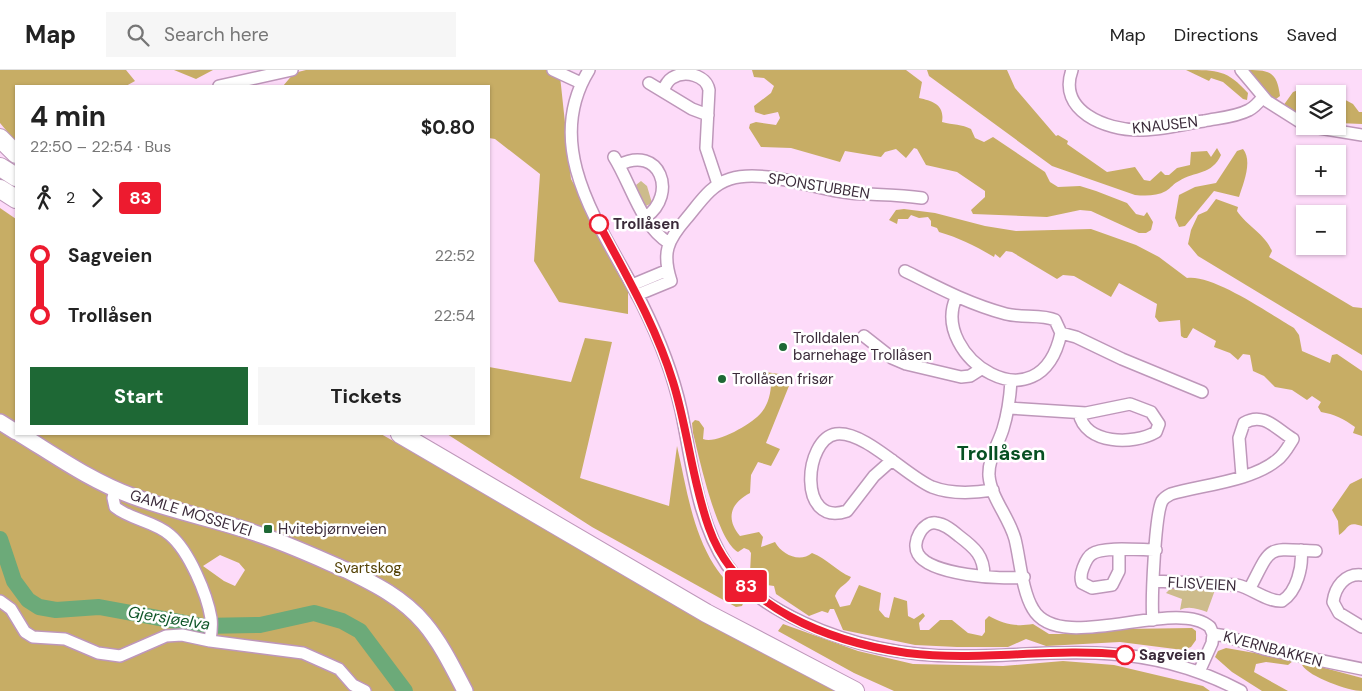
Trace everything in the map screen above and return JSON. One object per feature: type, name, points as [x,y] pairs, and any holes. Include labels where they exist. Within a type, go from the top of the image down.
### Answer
[{"type":"highway","points":[[0,138],[15,153]]},
{"type":"highway","points":[[0,167],[15,176]]},
{"type":"highway","points":[[0,189],[15,198]]},
{"type":"highway","points":[[402,435],[706,613],[855,691]]},
{"type":"highway","points":[[424,435],[695,598],[871,691]]},
{"type":"main road","points":[[0,422],[15,431]]},
{"type":"main road","name":"GAMLE MOSSEVEI","points":[[22,435],[80,471],[116,489],[162,506],[269,538],[345,570],[388,592],[407,606],[430,631],[465,691]]},
{"type":"street","points":[[224,85],[292,70]]},
{"type":"street","points":[[553,70],[582,83]]},
{"type":"street","points":[[589,70],[575,103],[571,125],[571,148],[575,170],[586,198],[654,331],[673,380],[700,500],[713,540],[734,574],[765,602],[794,618],[831,634],[898,651],[966,656],[1062,652],[1114,654],[1156,660],[1199,672],[1241,691]]},
{"type":"street","name":"KNAUSEN","points":[[1072,70],[1069,89],[1074,104],[1093,119],[1120,128],[1151,129],[1235,115],[1249,110],[1263,98]]},
{"type":"street","points":[[1241,70],[1263,98],[1296,120]]},
{"type":"street","points":[[634,290],[669,276],[665,260],[669,243],[683,222],[718,184],[706,148],[709,87],[702,77],[687,74],[676,75],[668,82],[663,91]]},
{"type":"street","points":[[649,83],[692,109],[708,115]]},
{"type":"street","points":[[1346,132],[1362,134]]},
{"type":"street","points":[[646,217],[654,211],[661,196],[663,186],[660,173],[655,165],[646,161],[617,161],[646,217],[657,235],[669,243]]},
{"type":"street","name":"SPONSTUBBEN","points":[[718,184],[736,177],[756,176],[848,193],[922,198]]},
{"type":"street","points":[[906,271],[956,298],[1020,317],[1049,318],[1058,322],[1061,333],[1050,358],[1040,371],[1024,379],[1011,381],[981,369],[964,348],[953,328],[951,311],[956,298]]},
{"type":"street","points":[[1061,333],[1076,337],[1112,355],[1202,392]]},
{"type":"street","points":[[864,336],[892,358],[906,364],[961,377],[970,376],[981,369]]},
{"type":"street","points":[[1011,381],[1008,408],[990,465],[990,479],[993,490],[1010,523],[1032,608],[1043,620],[1053,625],[1076,627],[1178,618],[1198,620],[1207,625],[1213,634],[1212,643],[1199,672]]},
{"type":"street","points":[[1008,408],[1079,413],[1130,404],[1151,412],[1158,420],[1159,426],[1156,432],[1146,436],[1109,439],[1099,436],[1086,426],[1079,413]]},
{"type":"street","name":"FLISVEIEN","points":[[1153,620],[1153,581],[1159,509],[1164,498],[1171,494],[1242,476],[1272,464],[1283,455],[1293,439],[1263,419],[1250,420],[1244,423],[1239,438],[1242,476]]},
{"type":"street","points":[[892,460],[874,476],[845,512],[824,509],[816,505],[812,499],[810,487],[815,455],[820,443],[829,436],[838,434],[848,436],[892,460],[934,488],[969,492],[993,490]]},
{"type":"street","points":[[116,489],[113,498],[115,507],[170,535],[194,568],[211,618],[210,636]]},
{"type":"street","points":[[984,576],[981,557],[971,545],[938,523],[931,523],[923,528],[916,546],[917,553],[922,559],[946,570],[984,576],[1024,577]]},
{"type":"street","points":[[1119,550],[1156,550]]},
{"type":"street","name":"FLISVEIEN","points":[[1250,588],[1267,554],[1279,550],[1316,551]]},
{"type":"street","name":"FLISVEIEN","points":[[1153,581],[1229,584],[1250,588],[1275,601],[1286,598],[1298,576],[1301,550]]},
{"type":"street","points":[[1362,574],[1351,575],[1344,580],[1336,592],[1333,602],[1339,613],[1362,627]]},
{"type":"street","points":[[0,601],[11,609],[25,632],[32,637],[65,639],[98,653],[120,656],[175,635],[210,636],[303,653],[339,670],[353,685],[365,691]]},
{"type":"street","name":"KVERNBAKKEN","points":[[1213,634],[1226,636],[1264,650],[1362,669]]},
{"type":"shaded area","points":[[641,181],[647,186],[652,203],[644,207],[636,185]]},
{"type":"shaded area","points":[[1178,587],[1215,590],[1207,612],[1190,608],[1180,610],[1182,599],[1166,593],[1170,589]]},
{"type":"green space","points":[[0,70],[126,70],[135,81],[128,85],[15,85],[15,141],[0,123]]},
{"type":"green space","points":[[174,70],[213,70],[196,79]]},
{"type":"green space","points":[[306,70],[546,70],[560,76],[571,179],[628,285],[628,314],[559,302],[534,261],[540,174],[495,139],[490,138],[490,85],[284,85],[294,73]]},
{"type":"green space","points":[[752,70],[906,70],[922,82],[919,98],[933,102],[940,108],[942,122],[968,127],[975,138],[984,142],[993,137],[1045,172],[1050,182],[1058,187],[1080,186],[1127,203],[1136,214],[1144,216],[1147,212],[1153,222],[1151,230],[1146,233],[1139,233],[1091,211],[1080,210],[1047,217],[973,214],[971,210],[985,197],[985,191],[957,172],[926,165],[917,149],[914,148],[906,158],[896,149],[885,152],[881,157],[845,151],[840,162],[791,148],[761,147],[749,128],[750,124],[756,122],[776,125],[780,118],[778,112],[764,115],[755,112],[754,106],[771,93],[774,86],[764,78],[754,77]]},
{"type":"green space","points":[[927,70],[1007,70],[1015,88],[1056,136],[1058,135],[1068,141],[1067,144],[1107,172],[1135,167],[1144,180],[1150,181],[1161,171],[1165,175],[1169,175],[1177,168],[1190,165],[1191,152],[1207,151],[1211,157],[1217,148],[1221,155],[1213,166],[1177,182],[1163,193],[1135,195],[1052,166],[929,76]]},
{"type":"green space","points":[[1186,70],[1214,71],[1228,76],[1241,85],[1248,93],[1247,100],[1243,99],[1223,82],[1211,78],[1209,81]]},
{"type":"green space","points":[[1248,70],[1271,74],[1277,82],[1280,96],[1276,99],[1272,98]]},
{"type":"green space","points":[[1296,91],[1296,113],[1283,106],[1293,92]]},
{"type":"green space","points":[[1346,100],[1353,104],[1359,112],[1362,112],[1362,124],[1346,123]]},
{"type":"green space","points":[[1243,149],[1246,154],[1247,166],[1239,197],[1214,191],[1185,226],[1179,227],[1175,218],[1179,195],[1195,187],[1216,183],[1237,151]]},
{"type":"green space","points":[[1216,199],[1238,207],[1237,211],[1241,216],[1269,245],[1272,251],[1269,257],[1353,307],[1362,308],[1362,355],[1198,256],[1188,244],[1191,230],[1198,215],[1207,211]]},
{"type":"green space","name":"Svartskog","points":[[0,208],[15,218],[15,435],[383,435],[587,551],[853,691],[0,691]],"holes":[[[220,555],[239,563],[245,570],[235,586],[224,581],[203,566]]]},
{"type":"green space","points":[[904,209],[935,213],[985,226],[1016,231],[1091,229],[1136,245],[1159,257],[1187,278],[1198,278],[1226,288],[1294,328],[1299,335],[1302,351],[1330,363],[1332,355],[1337,354],[1362,371],[1362,436],[1353,433],[1355,427],[1347,422],[1321,412],[1318,407],[1321,402],[1312,396],[1307,400],[1292,390],[1275,387],[1264,376],[1253,371],[1250,355],[1243,354],[1238,360],[1230,353],[1214,347],[1216,341],[1193,328],[1187,338],[1184,338],[1181,336],[1180,320],[1159,322],[1155,317],[1157,304],[1119,283],[1111,297],[1074,276],[1063,275],[1057,279],[1012,252],[1006,251],[1000,258],[995,254],[994,257],[966,242],[939,232],[937,228],[931,226],[931,221],[928,217],[919,218],[911,215],[908,219],[898,219],[897,224],[889,220],[896,210]]},
{"type":"green space","points":[[585,338],[612,342],[580,478],[669,506],[677,446],[700,537],[717,570],[744,601],[742,606],[736,607],[592,527],[449,435],[490,435],[490,367],[571,382]]},
{"type":"green space","points":[[758,371],[793,376],[766,443],[780,449],[771,466],[758,462],[751,475],[750,493],[738,501],[732,512],[735,529],[740,536],[759,532],[763,537],[761,547],[775,542],[782,551],[792,556],[802,557],[812,553],[823,558],[851,577],[835,596],[840,607],[850,605],[859,585],[881,593],[879,610],[885,617],[889,618],[894,597],[907,601],[908,616],[914,619],[923,613],[925,616],[919,623],[920,630],[929,630],[940,620],[952,620],[968,633],[982,636],[985,632],[985,620],[989,616],[1010,624],[1033,624],[1049,634],[1122,629],[1192,628],[1196,631],[1196,640],[1191,647],[1183,650],[1120,642],[1046,646],[1026,639],[1008,647],[915,645],[843,630],[834,609],[830,609],[828,613],[822,611],[809,616],[776,594],[774,586],[767,585],[750,573],[751,553],[749,550],[744,548],[738,552],[730,545],[716,516],[693,433],[692,423],[695,420],[699,421],[704,428],[703,439],[709,440],[734,432],[757,417],[767,403],[771,383],[764,385],[761,383]]},
{"type":"green space","points":[[1362,478],[1362,526],[1353,524],[1339,535],[1338,521],[1332,510],[1350,484]]},
{"type":"green space","points":[[783,624],[858,651],[913,664],[1003,666],[1063,661],[1114,665],[1203,686],[1210,691],[894,691],[854,673],[778,631]]},
{"type":"green space","points":[[1226,648],[1293,661],[1288,665],[1266,662],[1256,664],[1254,672],[1288,691],[1262,691],[1232,672],[1215,657],[1218,651]]},
{"type":"green space","points":[[1306,663],[1362,678],[1362,691],[1339,686],[1312,674],[1302,665]]},
{"type":"waterway","name":"Gjersjøelva","points":[[0,539],[14,581],[28,600],[39,607],[56,610],[99,607],[202,626],[260,625],[314,613],[342,621],[360,631],[405,691]]},
{"type":"bus line","name":"83","points":[[599,224],[642,304],[660,345],[677,396],[700,500],[713,540],[727,565],[752,592],[780,611],[831,634],[898,651],[938,656],[998,656],[1062,652],[1125,655]]},
{"type":"place","name":"Trollåsen","points":[[599,224]]},
{"type":"place","name":"Trolldalen barnehage Trollåsen","points":[[783,347]]},
{"type":"place","name":"Trollåsen frisør","points":[[722,379]]},
{"type":"place","name":"Hvitebjørnveien","points":[[268,529]]},
{"type":"place","name":"Sagveien","points":[[1125,655]]},
{"type":"district","name":"Trollåsen","points":[[1001,453]]}]
